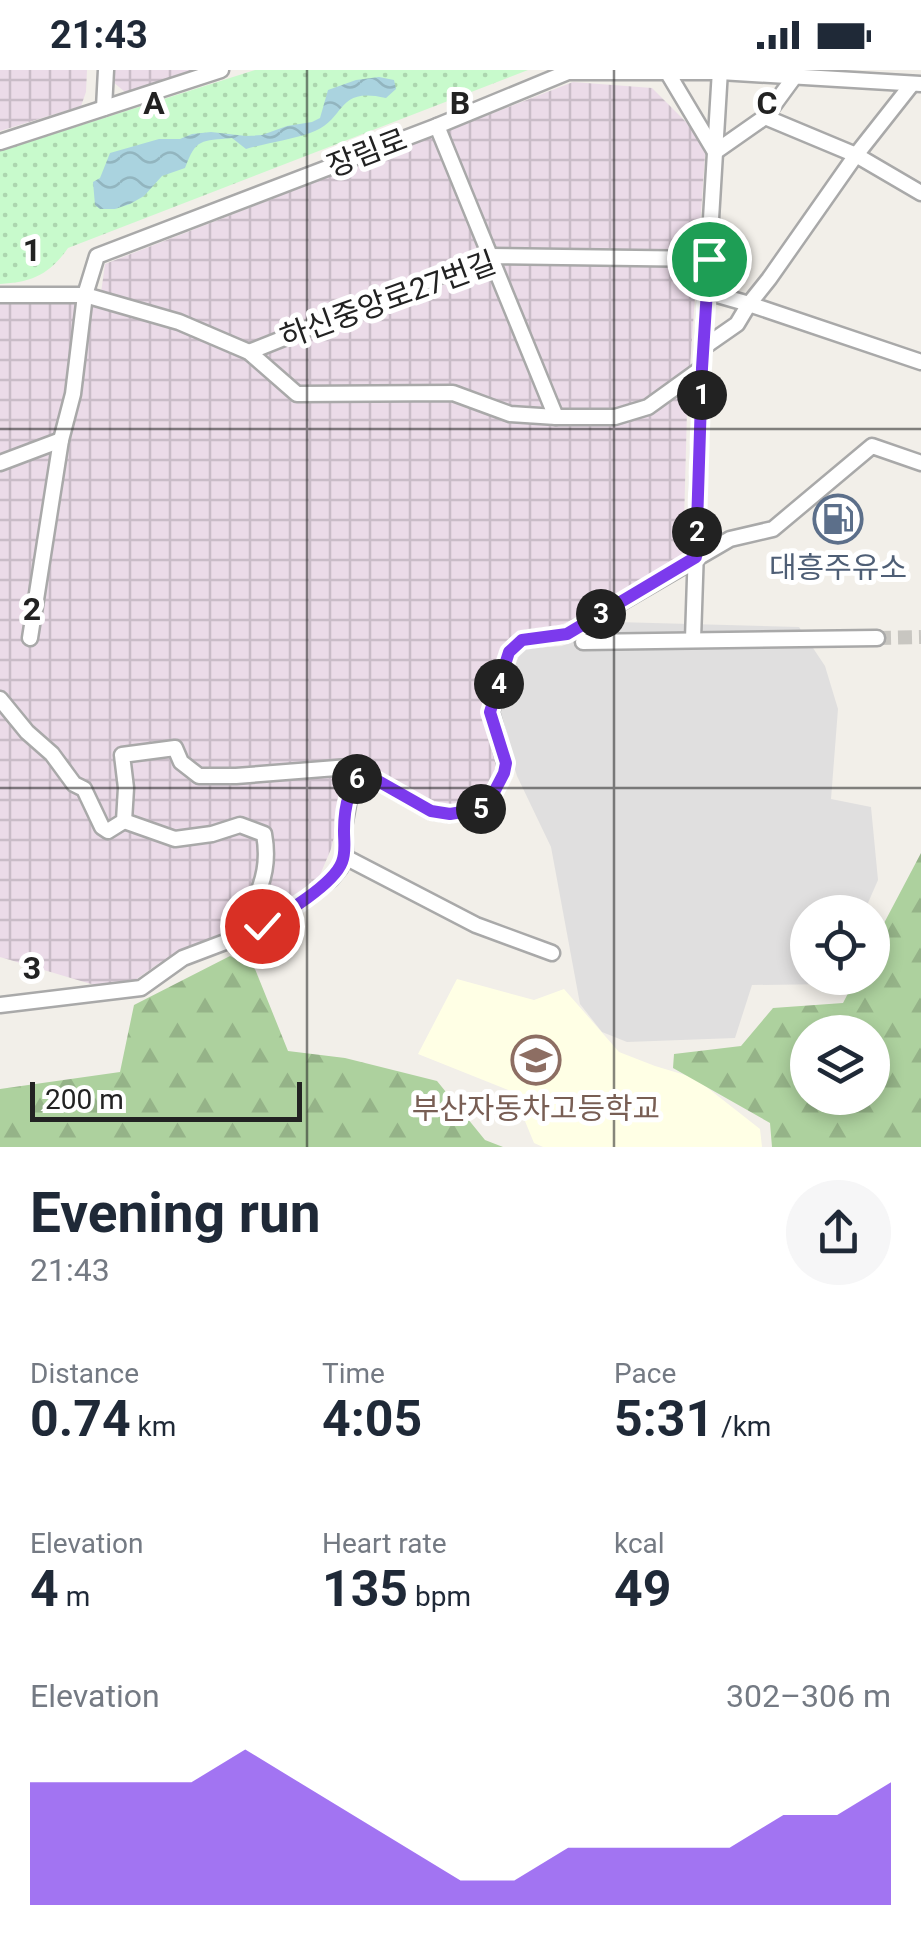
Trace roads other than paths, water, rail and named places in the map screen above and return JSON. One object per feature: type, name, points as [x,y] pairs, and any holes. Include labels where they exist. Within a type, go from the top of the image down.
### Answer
[{"type":"street","points":[[104,108],[106,70]]},
{"type":"street","points":[[0,142],[221,70]]},
{"type":"street","points":[[666,70],[715,152]]},
{"type":"street","points":[[693,639],[702,368],[720,71]]},
{"type":"street","name":"장림로","points":[[85,295],[97,256],[568,72],[791,73],[916,84]]},
{"type":"street","points":[[715,152],[766,117],[791,73]]},
{"type":"street","points":[[704,347],[736,324],[856,155],[916,84]]},
{"type":"street","points":[[766,117],[856,155],[921,193]]},
{"type":"street","points":[[437,126],[556,418]]},
{"type":"street","name":"하신중앙로27번길","points":[[249,352],[490,256],[709,259]]},
{"type":"street","points":[[707,292],[921,362]]},
{"type":"street","points":[[0,295],[85,295],[179,322],[249,352],[297,394],[453,393],[510,414],[615,417],[648,407],[702,368]]},
{"type":"street","points":[[30,638],[61,440],[73,394],[85,295]]},
{"type":"street","points":[[0,463],[61,440]]},
{"type":"street","points":[[124,822],[126,788],[122,755],[175,748],[181,762],[199,776],[350,768],[431,811],[450,814],[480,809],[490,800],[504,773],[506,763],[490,712],[509,652],[522,640],[567,634],[730,539],[773,529],[872,446],[921,463]]},
{"type":"street","points":[[584,642],[877,638]]},
{"type":"street","points":[[0,698],[74,784],[84,789],[102,827],[108,832],[124,822]]},
{"type":"street","points":[[0,1006],[142,988],[184,958],[287,913],[340,868],[345,857],[344,827],[351,788],[364,773]]},
{"type":"street","points":[[124,822],[175,839],[240,825],[264,834],[268,856],[264,882],[252,905],[262,926]]},
{"type":"street","points":[[345,857],[476,924],[552,953]]},
{"type":"water","points":[[379,77],[394,80],[396,89],[386,98],[349,100],[331,120],[310,133],[246,149],[232,138],[206,141],[193,151],[185,168],[162,176],[144,196],[115,209],[95,205],[93,182],[100,178],[110,153],[159,139],[211,132],[262,135],[312,122],[320,118],[328,90]]},
{"type":"tunnel","points":[[877,638],[921,637]]},
{"type":"place","name":"대흥주유소","points":[[838,519]]},
{"type":"place","name":"부산자동차고등학교","points":[[536,1060]]}]
